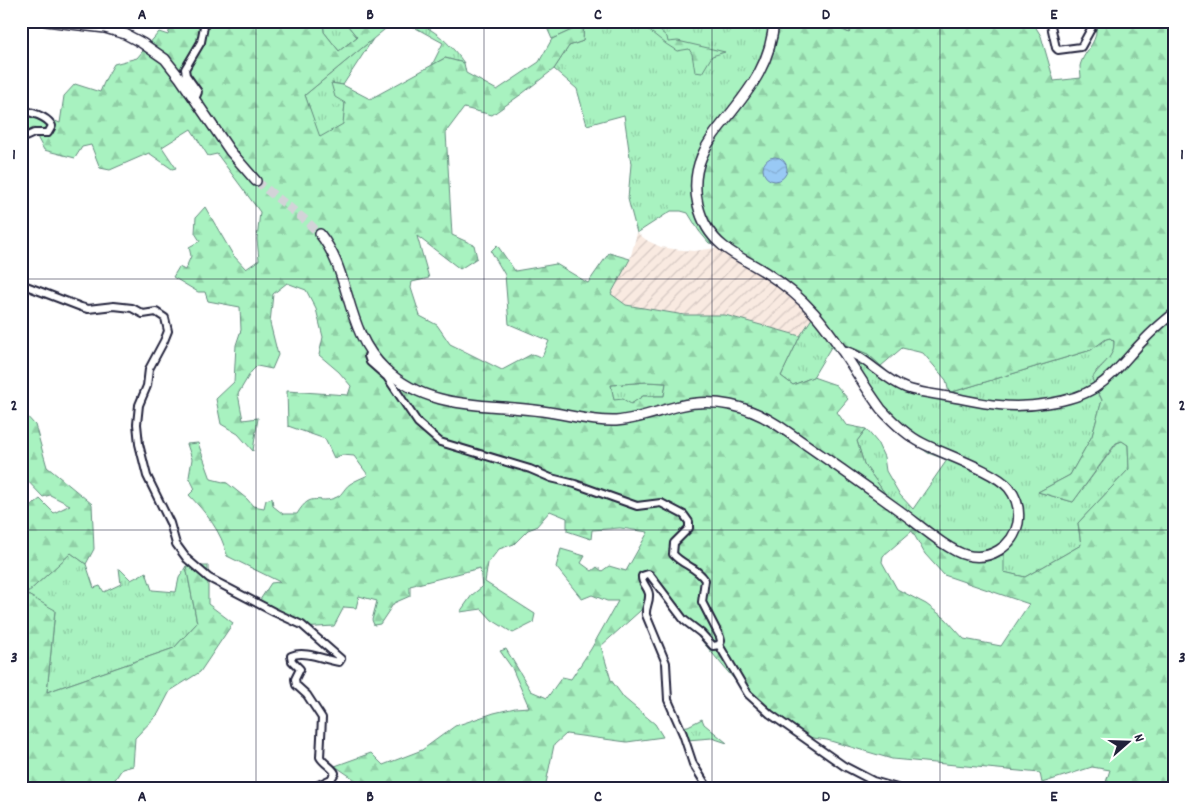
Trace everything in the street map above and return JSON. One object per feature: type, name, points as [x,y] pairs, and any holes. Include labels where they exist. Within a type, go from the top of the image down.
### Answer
[{"type":"main road","points":[[46,21],[105,28],[133,38],[165,59],[234,156],[256,181]]},
{"type":"main road","points":[[320,234],[334,258],[353,318],[361,336],[370,351],[393,376],[411,388],[439,400],[465,405],[541,411],[609,421],[632,419],[696,402],[744,408],[774,423],[958,552],[973,556],[983,556],[996,552],[1010,541],[1016,529],[1019,516],[1017,504],[1010,490],[1003,482],[920,442],[898,425],[881,409],[827,328],[806,304],[784,285],[721,245],[706,225],[698,204],[696,179],[702,154],[711,138],[753,85],[760,73],[770,47],[774,21]]},
{"type":"street","points":[[195,99],[198,92],[186,75],[185,69],[201,42],[205,21]]},
{"type":"street","points":[[1050,21],[1058,50],[1081,47],[1092,27]]},
{"type":"street","points":[[21,110],[50,121],[52,126],[48,133],[34,133],[21,139]]},
{"type":"street","points":[[21,284],[85,308],[114,306],[132,308],[143,314],[156,312],[165,318],[168,331],[149,369],[147,386],[139,405],[137,424],[139,444],[147,476],[170,523],[176,544],[187,559],[209,578],[302,625],[341,659],[339,662],[296,654],[290,656],[300,669],[296,685],[307,695],[322,718],[320,757],[322,762],[334,770],[335,773],[332,779],[312,788]]},
{"type":"street","points":[[841,350],[857,354],[894,383],[919,392],[996,405],[1018,406],[1046,403],[1077,398],[1096,387],[1116,372],[1142,341],[1175,312]]},
{"type":"street","points":[[370,351],[368,356],[370,362],[387,377],[418,423],[440,442],[530,469],[551,478],[576,484],[637,506],[662,503],[684,515],[689,522],[689,528],[674,543],[673,554],[677,559],[699,572],[705,580],[702,602],[720,637],[719,645],[748,694],[770,714],[844,766],[874,781],[897,788]]},
{"type":"street","points":[[708,788],[693,764],[683,734],[668,700],[666,663],[646,615],[649,596],[642,581],[642,576],[650,575],[684,620],[713,646],[719,645]]},
{"type":"shaded area","points":[[637,233],[661,247],[673,249],[694,251],[724,247],[815,313],[800,336],[725,315],[684,315],[626,305],[610,294],[630,259]]},
{"type":"green space","points":[[161,21],[323,21],[324,32],[339,51],[357,37],[344,21],[386,21],[390,25],[305,95],[320,137],[343,124],[345,103],[335,97],[331,83],[343,85],[370,99],[445,58],[464,63],[466,73],[497,90],[539,62],[552,39],[574,29],[575,21],[584,21],[583,41],[569,46],[554,69],[492,115],[464,108],[446,132],[452,235],[474,245],[477,258],[460,269],[417,236],[429,278],[412,282],[411,288],[420,316],[437,325],[450,344],[502,370],[532,354],[542,357],[549,341],[509,324],[505,275],[491,251],[497,245],[515,271],[556,264],[588,283],[609,253],[630,259],[611,294],[626,305],[684,315],[725,315],[800,336],[781,376],[793,385],[813,377],[836,385],[848,399],[837,412],[846,425],[866,429],[857,441],[864,464],[889,499],[959,549],[979,558],[1004,555],[1004,572],[1025,577],[1081,545],[1078,523],[1129,469],[1128,445],[1122,441],[1116,443],[1073,502],[1038,492],[1070,475],[1092,436],[1102,400],[1092,379],[1112,353],[1114,341],[1110,338],[1106,339],[1091,350],[949,393],[946,380],[923,353],[902,348],[881,366],[868,354],[843,344],[817,311],[725,243],[707,219],[698,187],[706,151],[768,61],[781,21],[824,21],[849,33],[859,21],[1032,21],[1041,36],[1054,81],[1081,78],[1080,66],[1082,60],[1096,34],[1094,21],[1175,21],[1175,788],[1104,788],[1110,770],[1092,767],[1042,783],[1040,773],[892,759],[827,740],[806,737],[744,691],[650,579],[647,582],[653,594],[640,611],[601,646],[611,680],[624,698],[655,724],[663,737],[627,742],[566,734],[554,745],[545,788],[344,788],[357,781],[335,766],[371,753],[383,765],[422,750],[455,726],[494,713],[529,707],[512,668],[500,651],[506,649],[531,691],[547,698],[562,677],[571,679],[591,649],[618,601],[607,601],[592,595],[582,599],[556,567],[561,549],[585,556],[581,563],[592,571],[597,567],[602,571],[609,566],[626,571],[648,532],[620,528],[592,530],[591,539],[567,531],[567,518],[550,511],[536,527],[528,530],[514,544],[499,549],[488,563],[485,582],[535,614],[533,623],[513,633],[492,620],[482,609],[460,612],[472,595],[482,587],[480,568],[410,586],[410,596],[394,603],[380,624],[374,625],[372,620],[377,601],[359,596],[356,608],[344,607],[334,626],[301,628],[256,606],[271,583],[280,582],[227,556],[217,531],[189,495],[195,489],[189,477],[192,459],[187,444],[198,443],[211,479],[227,483],[253,506],[264,508],[266,500],[272,498],[273,506],[283,514],[297,514],[302,506],[311,500],[325,500],[337,497],[350,484],[368,475],[354,456],[342,455],[334,458],[325,439],[288,426],[287,391],[348,395],[351,386],[339,372],[319,355],[323,337],[316,309],[306,290],[287,283],[273,294],[270,323],[278,355],[272,369],[257,366],[251,372],[238,394],[243,420],[258,418],[253,451],[238,434],[221,424],[216,399],[234,382],[236,345],[241,330],[240,307],[208,301],[205,292],[198,292],[173,277],[179,267],[185,270],[191,256],[189,247],[200,241],[195,233],[196,217],[205,207],[233,255],[246,269],[259,260],[257,239],[260,212],[217,154],[208,156],[191,129],[162,147],[176,168],[172,169],[149,153],[110,170],[100,168],[91,145],[82,147],[75,158],[44,150],[36,135],[21,142],[21,107],[60,123],[64,96],[75,84],[100,92],[114,64],[137,58],[159,32],[168,35],[171,24]],"holes":[[[646,382],[666,383],[664,396],[643,396],[631,404],[623,399],[614,400],[611,385]],[[912,531],[925,554],[944,575],[1029,604],[1001,646],[964,639],[946,619],[926,604],[897,589],[882,562],[883,556]]]},
{"type":"green space","points":[[323,21],[344,21],[357,37],[339,51],[324,32]]},
{"type":"green space","points":[[403,21],[412,22],[430,29],[446,41],[464,63],[445,58],[432,65],[443,43]]},
{"type":"green space","points":[[544,21],[575,21],[574,29],[552,39]]},
{"type":"green space","points":[[584,21],[781,21],[776,41],[707,219],[721,245],[709,243],[688,213],[681,211],[671,211],[637,233],[628,199],[631,164],[624,115],[587,125],[577,89],[554,69],[569,46],[583,41]]},
{"type":"green space","points":[[637,21],[649,21],[667,37],[668,42],[678,41],[725,52],[712,56],[702,73],[695,72],[692,54],[689,49],[677,51]]},
{"type":"green space","points":[[824,21],[859,21],[849,33]]},
{"type":"green space","points":[[373,39],[343,85],[332,83],[345,103],[343,125],[319,138],[305,95]]},
{"type":"green space","points":[[817,311],[843,344],[868,354],[901,384],[918,389],[949,393],[1091,350],[1110,338],[1114,342],[1113,351],[1096,371],[1097,391],[1102,400],[1092,436],[1070,475],[1038,492],[1073,502],[1117,443],[1122,441],[1128,445],[1129,469],[1078,523],[1081,545],[1025,577],[1003,572],[959,549],[889,499],[864,464],[857,441],[866,429],[877,442],[884,457],[886,471],[900,495],[913,509],[947,460],[928,453],[894,428],[843,358],[831,347],[813,377],[793,385],[781,376],[800,336]]},
{"type":"green space","points":[[646,382],[666,383],[664,396],[643,396],[630,405],[614,401],[611,385]]},
{"type":"green space","points":[[21,402],[24,413],[35,425],[47,467],[92,504],[94,549],[86,564],[71,553],[26,594],[55,610],[47,692],[174,648],[197,623],[186,566],[208,566],[208,604],[233,623],[200,672],[170,691],[158,714],[135,738],[133,766],[122,769],[112,784],[114,788],[21,788],[21,506],[26,510],[40,499],[54,513],[70,505],[50,495],[43,497],[21,474]]},
{"type":"green space","points":[[71,553],[86,564],[94,588],[100,586],[104,592],[121,584],[119,568],[131,580],[146,572],[152,590],[176,592],[179,578],[186,566],[197,623],[174,648],[47,692],[55,611],[26,594]]},
{"type":"green space","points":[[702,719],[704,724],[727,743],[712,738],[687,740],[679,727],[688,726]]},
{"type":"water","points":[[775,157],[784,160],[787,169],[784,178],[775,181],[766,178],[763,169],[766,160]]},
{"type":"tunnel","points":[[256,181],[320,234]]}]
